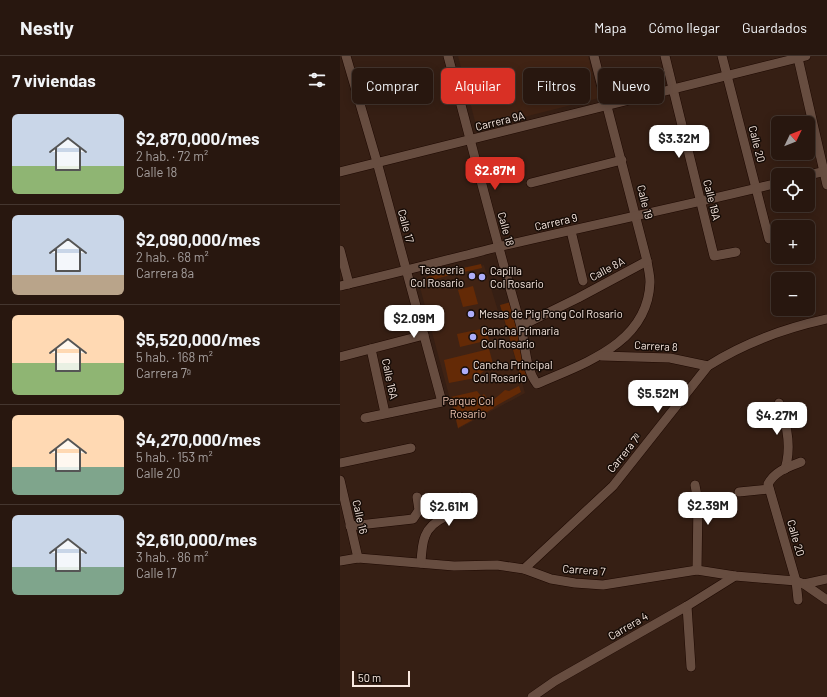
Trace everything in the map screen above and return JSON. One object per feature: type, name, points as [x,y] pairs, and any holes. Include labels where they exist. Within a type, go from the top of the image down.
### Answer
[{"type":"street","points":[[340,58],[345,56]]},
{"type":"street","name":"Calle 17","points":[[345,56],[377,162],[442,402],[385,413]]},
{"type":"street","name":"Calle 18","points":[[448,56],[498,247],[521,326],[531,376],[537,384]]},
{"type":"street","name":"Calle 19","points":[[594,56],[637,216],[647,261]]},
{"type":"street","name":"Calle 19A","points":[[665,56],[714,256],[736,252]]},
{"type":"street","name":"Calle 20","points":[[722,56],[768,239]]},
{"type":"street","points":[[802,57],[827,184]]},
{"type":"street","name":"Carrera 9A","points":[[340,172],[377,162],[471,141],[802,57]]},
{"type":"street","points":[[531,183],[622,160]]},
{"type":"street","points":[[815,173],[825,171]]},
{"type":"street","name":"Carrera 9","points":[[344,285],[406,271],[498,247],[771,185]]},
{"type":"street","points":[[571,231],[582,281]]},
{"type":"street","points":[[340,250],[344,285]]},
{"type":"street","name":"Calle 8A","points":[[521,326],[578,298],[647,261]]},
{"type":"street","name":"Carrera 8","points":[[537,384],[601,356],[625,338],[635,325],[646,305],[650,282],[647,261]]},
{"type":"street","name":"Carrera 7ª","points":[[524,569],[613,486],[708,366],[727,354],[776,334],[827,319]]},
{"type":"street","points":[[340,357],[424,335]]},
{"type":"street","name":"Calle 16A","points":[[371,350],[385,413]]},
{"type":"street","name":"Carrera 8","points":[[601,356],[670,358],[708,366]]},
{"type":"street","points":[[779,403],[786,424],[789,455],[785,469]]},
{"type":"street","points":[[365,418],[385,413]]},
{"type":"street","points":[[340,463],[411,448]]},
{"type":"street","points":[[739,492],[768,487],[772,477],[801,462]]},
{"type":"street","name":"Calle 16","points":[[340,480],[358,558]]},
{"type":"street","points":[[695,485],[698,502],[697,570]]},
{"type":"street","name":"Calle 20","points":[[768,487],[800,582],[798,600]]},
{"type":"street","points":[[350,526],[413,519],[419,510],[417,497]]},
{"type":"street","points":[[421,563],[422,541],[424,535],[436,523],[457,512],[462,504],[460,497]]},
{"type":"street","name":"Carrera 7","points":[[340,560],[358,558],[454,566],[496,565],[524,569],[563,581],[603,585],[697,570],[734,576],[800,582],[827,579]]},
{"type":"street","name":"Carrera 4","points":[[532,697],[555,681],[687,606],[734,576]]},
{"type":"street","points":[[800,582],[827,600]]},
{"type":"street","points":[[687,606],[692,667]]},
{"type":"shaded area","points":[[458,56],[588,56],[598,98],[590,100],[590,68],[523,68],[523,104],[575,104],[477,129],[470,104],[515,104],[515,68],[461,68]]},
{"type":"shaded area","points":[[484,265],[498,311],[501,310],[525,393],[458,429],[418,280]]},
{"type":"green space","points":[[481,264],[482,268],[464,272],[463,268]]},
{"type":"green space","points":[[460,268],[462,272],[428,281],[427,277]]},
{"type":"green space","points":[[473,286],[478,304],[463,307],[458,290]]},
{"type":"green space","points":[[511,302],[530,377],[522,381],[500,305]]},
{"type":"green space","name":"Cancha Primaria Col Rosario","points":[[486,328],[489,340],[460,347],[457,334]]},
{"type":"green space","name":"Cancha Principal Col Rosario","points":[[489,349],[493,364],[475,378],[449,383],[444,360]]},
{"type":"green space","points":[[519,386],[521,392],[494,407],[491,402],[505,390],[509,391]]},
{"type":"green space","name":"Parque Col Rosario","points":[[477,391],[481,396],[484,394],[494,408],[458,428],[451,397]]},
{"type":"place","name":"Tesoreria Col Rosario","points":[[472,276]]},
{"type":"place","name":"Capilla Col Rosario","points":[[482,277]]},
{"type":"place","name":"Mesas de Pig Pong Col Rosario","points":[[471,314]]},
{"type":"place","name":"Cancha Primaria Col Rosario","points":[[473,337]]},
{"type":"place","name":"Cancha Principal Col Rosario","points":[[465,371]]}]
